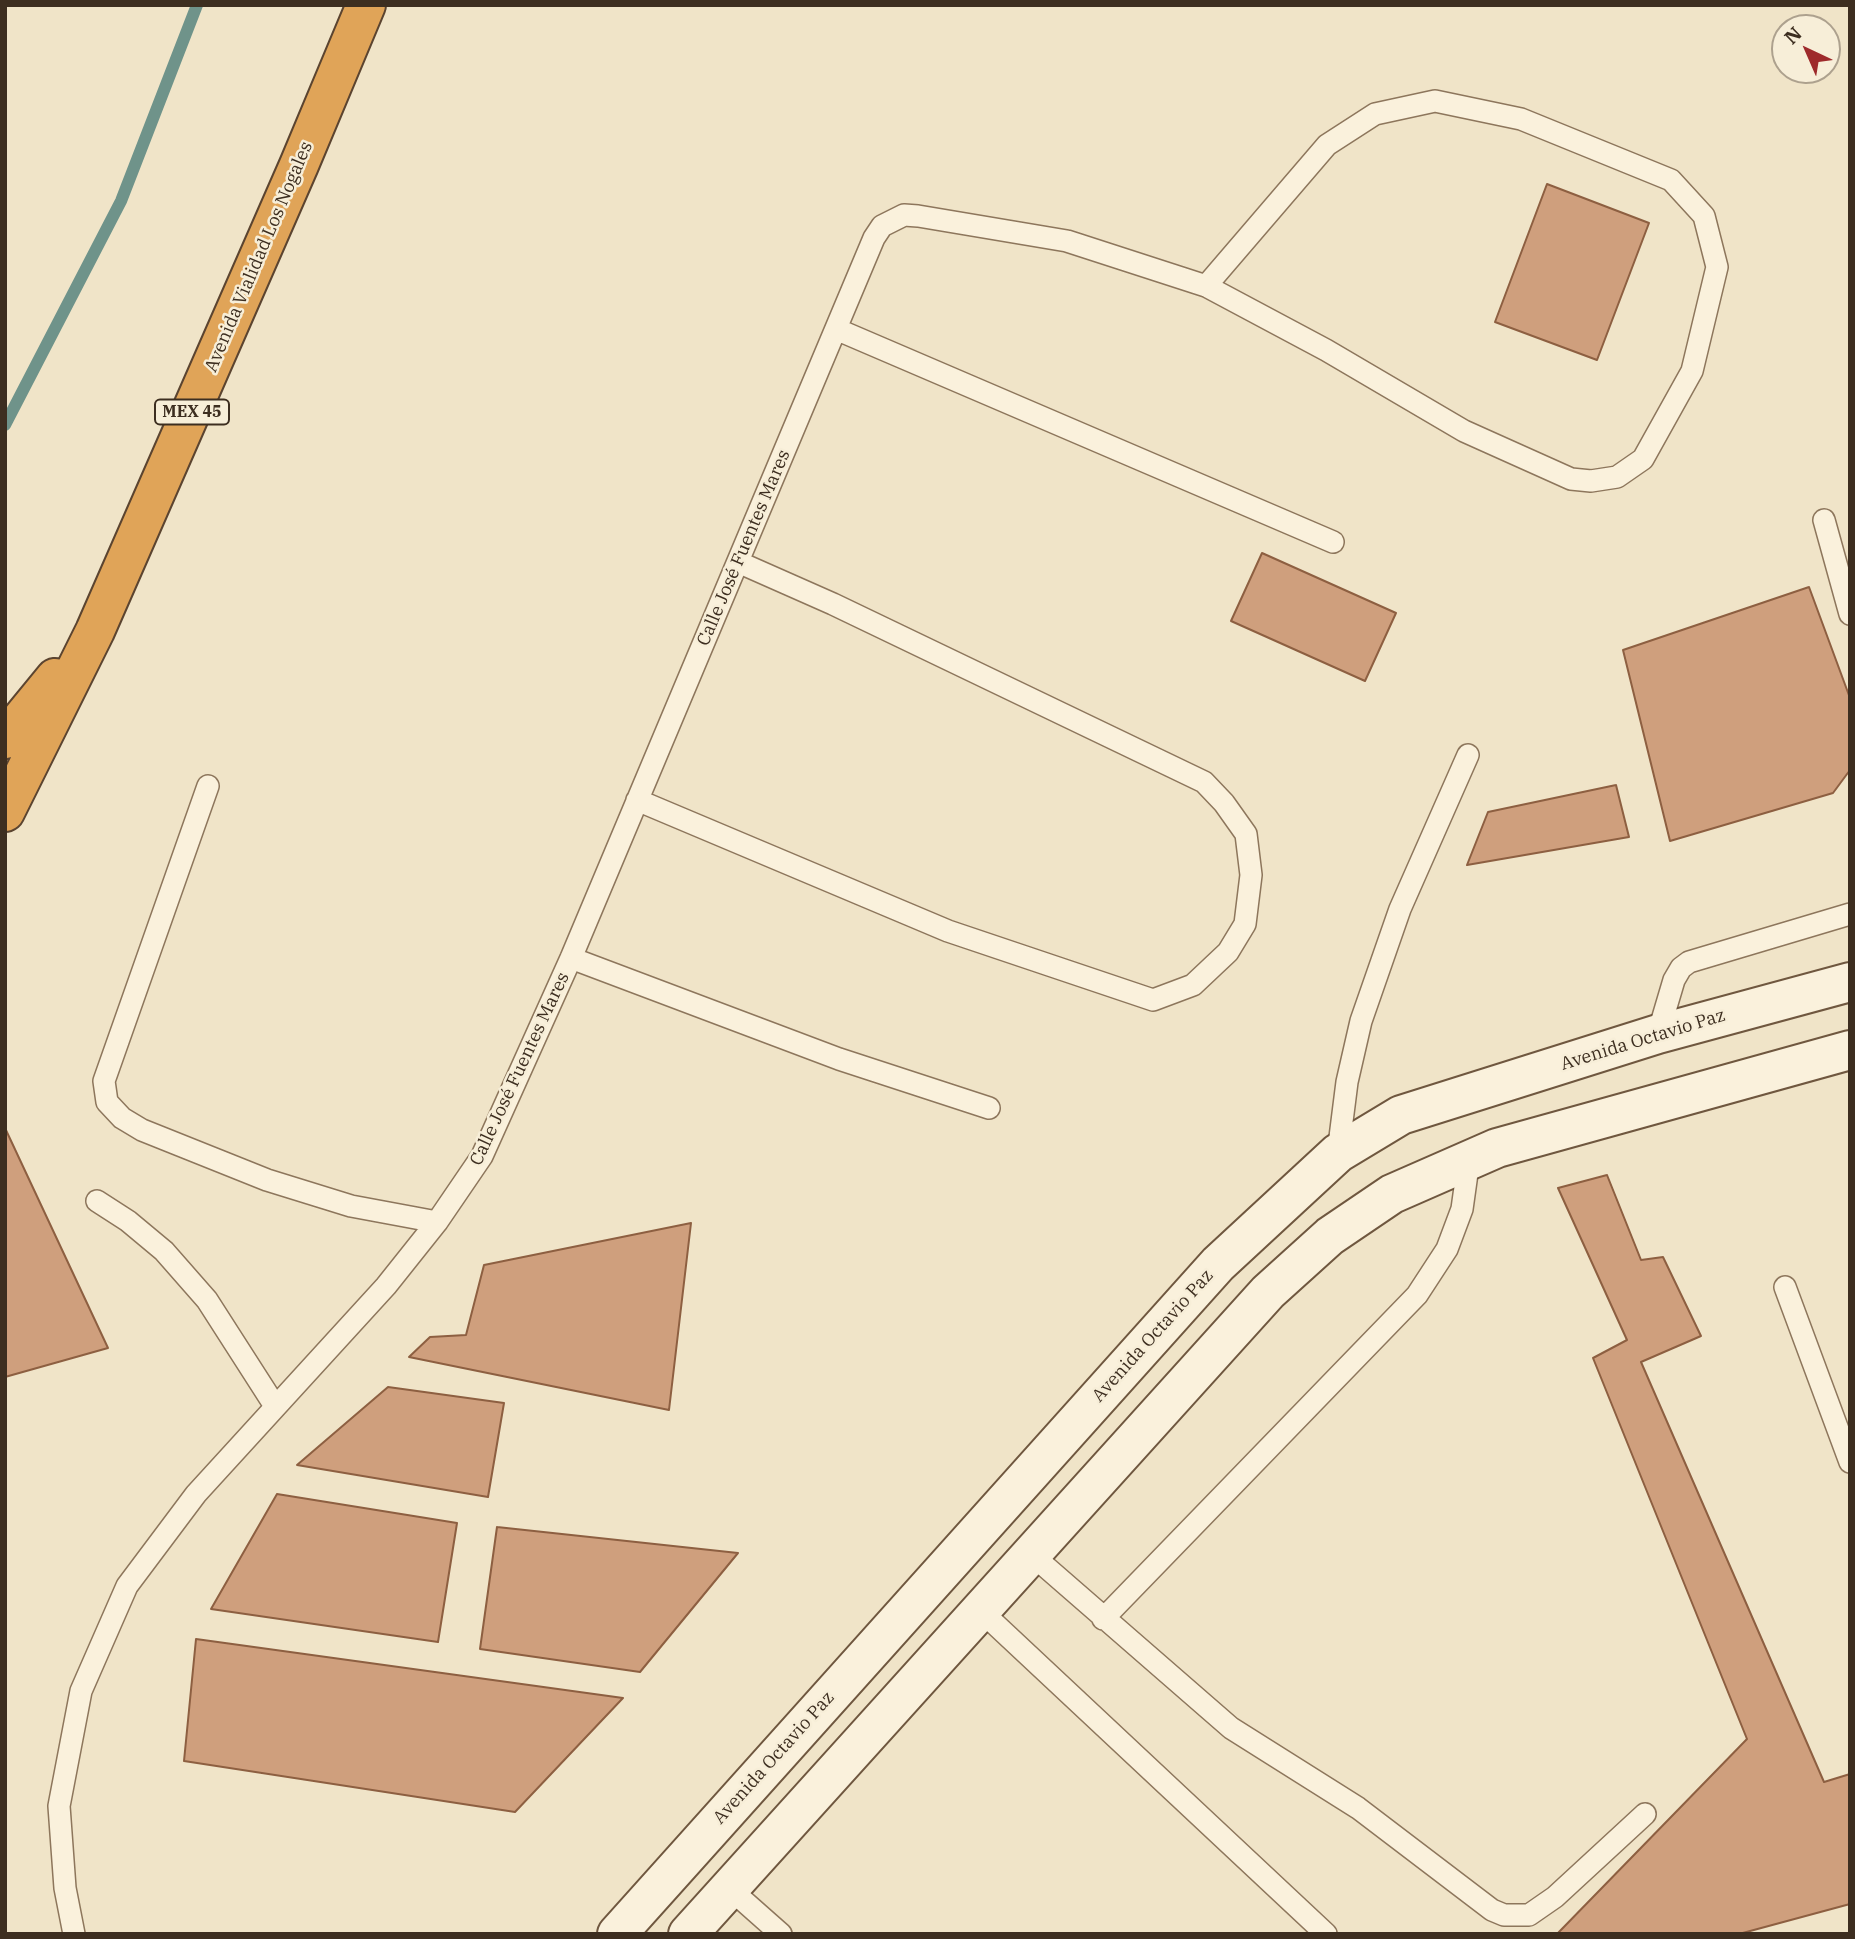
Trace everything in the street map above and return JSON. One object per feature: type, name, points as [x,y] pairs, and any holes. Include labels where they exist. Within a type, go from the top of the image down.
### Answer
[{"type":"highway","name":"Avenida Vialidad Los Nogales","points":[[5,812],[95,631],[294,178],[366,5]]},
{"type":"highway","points":[[5,739],[95,631]]},
{"type":"street","name":"Avenida Octavio Paz","points":[[617,1934],[1218,1264],[1339,1153],[1401,1115],[1658,1034],[1850,982]]},
{"type":"street","points":[[688,1934],[1268,1292],[1320,1246],[1392,1194],[1497,1148],[1850,1050]]},
{"type":"lane","points":[[1435,101],[1521,119],[1671,180],[1704,216],[1717,267],[1692,371],[1643,459],[1617,477],[1591,481],[1571,479],[1464,432],[1326,350],[1206,286],[1327,145],[1375,114],[1435,101]]},
{"type":"lane","name":"Calle José Fuentes Mares","points":[[74,1934],[65,1888],[59,1806],[81,1691],[127,1586],[196,1494],[386,1286],[437,1222],[482,1156],[571,958],[874,238],[892,219],[918,216],[1068,241],[1206,286]]},
{"type":"lane","points":[[836,329],[1333,541]]},
{"type":"lane","points":[[1824,520],[1850,614]]},
{"type":"lane","points":[[638,800],[948,931],[1153,1000],[1193,985],[1228,953],[1245,924],[1251,875],[1245,834],[1224,803],[1204,782],[833,604],[738,562]]},
{"type":"lane","points":[[1339,1153],[1347,1082],[1361,1021],[1401,909],[1468,755]]},
{"type":"lane","points":[[208,786],[104,1081],[107,1102],[122,1118],[142,1130],[267,1180],[351,1206],[437,1222]]},
{"type":"lane","points":[[1658,1034],[1674,980],[1689,962],[1850,914]]},
{"type":"lane","points":[[571,958],[839,1059],[989,1108]]},
{"type":"lane","points":[[1103,1619],[1417,1295],[1447,1250],[1462,1209],[1469,1159]]},
{"type":"lane","points":[[97,1201],[128,1221],[164,1251],[206,1300],[275,1406]]},
{"type":"lane","points":[[1785,1287],[1850,1462]]},
{"type":"lane","points":[[1031,1554],[1231,1728],[1357,1808],[1464,1891],[1504,1915],[1529,1915],[1555,1897],[1644,1814]]},
{"type":"lane","points":[[980,1610],[1326,1934]]},
{"type":"lane","points":[[729,1888],[781,1934]]},
{"type":"building","points":[[1547,184],[1649,223],[1597,360],[1495,322]]},
{"type":"building","points":[[1262,553],[1396,613],[1365,681],[1231,621]]},
{"type":"building","points":[[1809,587],[1850,698],[1850,770],[1833,793],[1670,841],[1623,650]]},
{"type":"building","points":[[1616,785],[1629,837],[1467,865],[1488,812]]},
{"type":"building","points":[[5,1128],[108,1348],[5,1377]]},
{"type":"building","points":[[1607,1175],[1641,1260],[1663,1257],[1701,1336],[1641,1362],[1824,1782],[1850,1774],[1850,1904],[1739,1934],[1557,1934],[1747,1739],[1593,1358],[1627,1340],[1558,1188]]},
{"type":"building","points":[[691,1223],[669,1410],[409,1357],[430,1337],[466,1335],[484,1265]]},
{"type":"building","points":[[388,1387],[504,1403],[488,1497],[297,1465]]},
{"type":"building","points":[[277,1494],[457,1523],[438,1642],[211,1609]]},
{"type":"building","points":[[497,1527],[738,1553],[640,1672],[480,1649]]},
{"type":"building","points":[[196,1639],[623,1698],[515,1812],[184,1761]]},
{"type":"waterway","points":[[5,425],[121,201],[197,5]]}]
